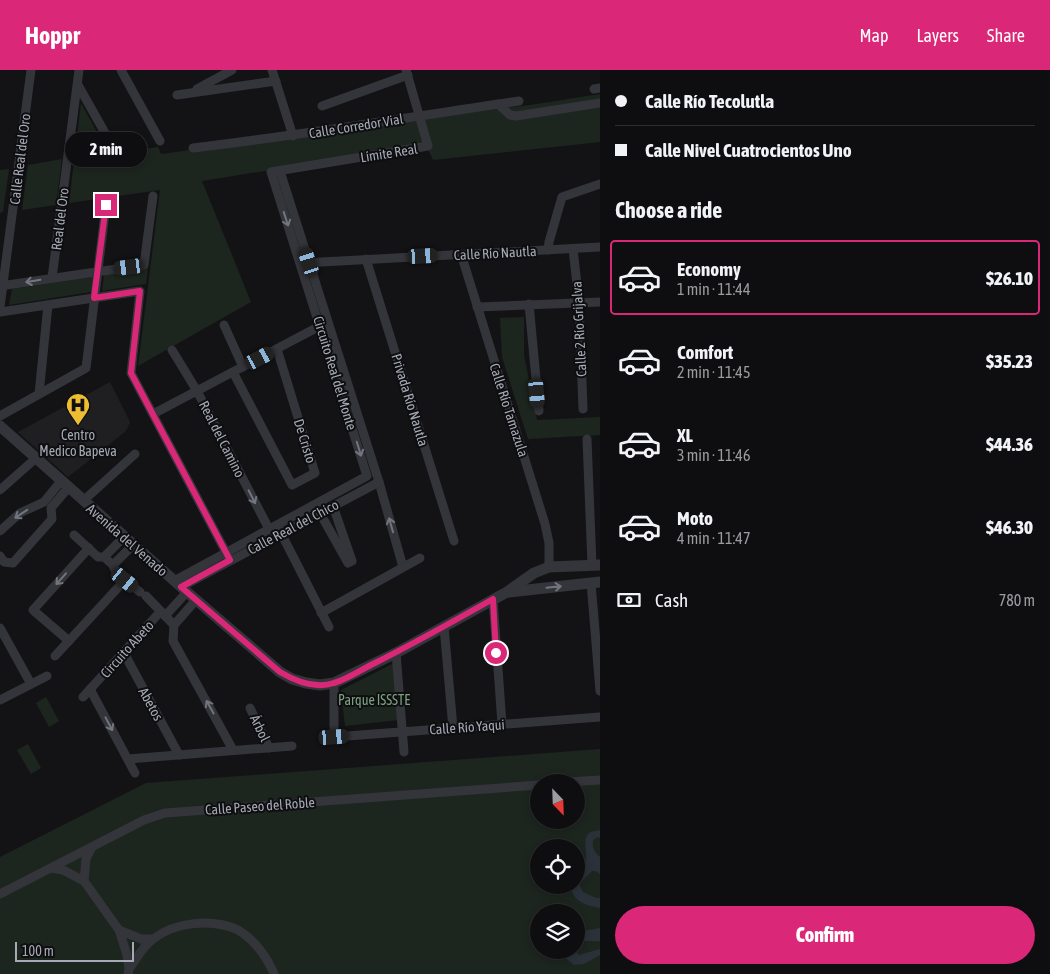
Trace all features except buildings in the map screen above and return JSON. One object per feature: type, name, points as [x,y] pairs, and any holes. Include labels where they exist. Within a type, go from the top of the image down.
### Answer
[{"type":"street","name":"Calle Real del Oro","points":[[0,307],[32,70]]},
{"type":"street","name":"Real del Oro","points":[[52,278],[79,70]]},
{"type":"street","points":[[121,70],[160,142]]},
{"type":"street","points":[[192,92],[232,70]]},
{"type":"street","points":[[272,70],[293,136]]},
{"type":"street","points":[[322,106],[407,73]]},
{"type":"street","name":"Límite Real","points":[[275,172],[428,146],[407,73]]},
{"type":"street","points":[[177,95],[276,81]]},
{"type":"street","points":[[78,85],[114,149]]},
{"type":"street","name":"Calle Corredor Vial","points":[[193,148],[293,136],[519,101]]},
{"type":"street","points":[[498,104],[510,115],[516,116],[600,103]]},
{"type":"street","name":"Circuito Real del Monte","points":[[275,172],[378,482],[403,567]]},
{"type":"street","points":[[548,250],[562,197],[600,184]]},
{"type":"street","points":[[2,286],[144,265],[153,196]]},
{"type":"street","points":[[0,416],[86,368],[106,205]]},
{"type":"street","name":"Calle Río Nautla","points":[[304,262],[600,247]]},
{"type":"street","name":"Calle 2 Río Grijalva","points":[[573,249],[579,302],[583,409]]},
{"type":"street","name":"Calle Río Tamazula","points":[[461,254],[545,524],[549,543],[549,567]]},
{"type":"street","name":"Privada Río Nautla","points":[[366,259],[454,541]]},
{"type":"street","name":"Circuito Real del Monte","points":[[228,556],[367,476],[320,326],[304,262]]},
{"type":"street","points":[[0,312],[140,291],[131,373],[228,556]]},
{"type":"street","points":[[477,306],[600,302]]},
{"type":"street","points":[[529,304],[539,411]]},
{"type":"street","points":[[39,394],[48,305]]},
{"type":"street","points":[[224,325],[243,367]]},
{"type":"street","points":[[153,414],[320,326]]},
{"type":"street","name":"De Cristo","points":[[233,372],[292,485],[316,473],[276,349]]},
{"type":"street","name":"Real del Camino","points":[[172,350],[276,529]]},
{"type":"street","name":"Avenida del Venado","points":[[1,429],[280,672],[292,679],[306,683],[320,685],[334,683]]},
{"type":"street","points":[[334,683],[444,627],[507,592],[534,573],[549,567],[596,565],[587,438]]},
{"type":"street","points":[[83,501],[135,454]]},
{"type":"street","points":[[0,490],[35,459]]},
{"type":"street","name":"Calle Real del Chico","points":[[184,590],[228,556],[276,529],[320,513],[378,482]]},
{"type":"street","points":[[0,531],[20,513],[48,505],[65,485]]},
{"type":"street","points":[[0,556],[4,562],[13,563],[52,519],[48,505]]},
{"type":"street","points":[[320,513],[348,563],[352,561],[333,506]]},
{"type":"street","points":[[276,529],[329,627]]},
{"type":"street","points":[[74,535],[98,557],[104,557],[129,541]]},
{"type":"street","points":[[113,565],[129,541]]},
{"type":"street","points":[[69,641],[33,610],[89,548]]},
{"type":"street","points":[[104,557],[113,565],[116,573],[143,594],[162,614],[184,590]]},
{"type":"street","points":[[321,613],[420,558]]},
{"type":"street","points":[[55,656],[125,580]]},
{"type":"street","points":[[507,592],[595,582],[600,691]]},
{"type":"street","points":[[174,626],[184,590]]},
{"type":"street","points":[[493,599],[502,724]]},
{"type":"street","name":"Circuito Abeto","points":[[135,773],[90,689],[162,614],[174,626],[173,641],[233,750]]},
{"type":"street","points":[[444,627],[453,728]]},
{"type":"street","points":[[0,628],[30,684]]},
{"type":"street","name":"Abetos","points":[[124,653],[179,754]]},
{"type":"street","points":[[396,653],[404,752]]},
{"type":"street","points":[[0,700],[47,676]]},
{"type":"street","name":"Calle Río Yaqui","points":[[334,683],[334,737],[600,717]]},
{"type":"street","points":[[83,697],[90,689]]},
{"type":"street","name":"Árbol","points":[[250,708],[269,748]]},
{"type":"street","points":[[128,758],[292,746]]},
{"type":"street","points":[[585,781],[600,780]]},
{"type":"street","name":"Calle Paseo del Roble","points":[[0,894],[144,820],[165,814],[530,786]]},
{"type":"street","points":[[84,882],[86,859],[92,847]]},
{"type":"street","points":[[51,868],[63,870],[84,882],[119,930],[127,955],[129,972]]},
{"type":"street","points":[[129,972],[152,939],[167,930],[184,925],[202,923],[221,925],[238,930],[252,941],[264,955],[274,974]]},
{"type":"street","points":[[119,930],[141,939],[152,939]]},
{"type":"shaded area","name":"Centro Medico Bapeva","points":[[110,382],[130,422],[126,431],[68,477],[18,432]]},
{"type":"shaded area","points":[[600,830],[600,838],[598,837],[593,840],[593,847],[600,857],[600,874],[592,871],[585,878],[585,843],[588,834]]},
{"type":"shaded area","points":[[585,893],[600,898],[600,908],[581,902],[574,895]]},
{"type":"shaded area","points":[[600,928],[600,941],[585,941],[585,930]]},
{"type":"shaded area","points":[[600,949],[600,955],[584,964],[574,965],[567,959],[585,959],[585,953]]},
{"type":"green space","points":[[600,94],[600,142],[433,160],[426,145],[202,181],[251,302],[138,366],[160,190],[69,203],[81,103],[109,154],[158,147],[161,154]]},
{"type":"green space","points":[[62,159],[56,205],[22,210],[28,165]]},
{"type":"green space","points":[[9,169],[3,212],[0,213],[0,170]]},
{"type":"green space","points":[[148,268],[146,284],[102,291],[104,275]]},
{"type":"green space","points":[[93,277],[91,292],[9,305],[12,289]]},
{"type":"green space","points":[[524,317],[524,355],[537,420],[600,417],[600,435],[528,439],[502,357],[500,318]]},
{"type":"green space","name":"Parque ISSSTE","points":[[394,663],[399,720],[345,726],[341,690]]},
{"type":"green space","points":[[46,697],[59,721],[49,727],[36,703]]},
{"type":"green space","points":[[28,744],[41,768],[31,774],[17,750]]},
{"type":"green space","points":[[600,749],[600,974],[0,974],[0,857],[146,783]]},
{"type":"place","name":"Centro Medico Bapeva","points":[[78,426]]},
{"type":"route","points":[[106,205],[94,298],[140,291],[131,373],[230,560],[181,587],[280,672],[292,679],[306,683],[320,685],[334,683],[396,653],[493,599],[496,653]]}]
